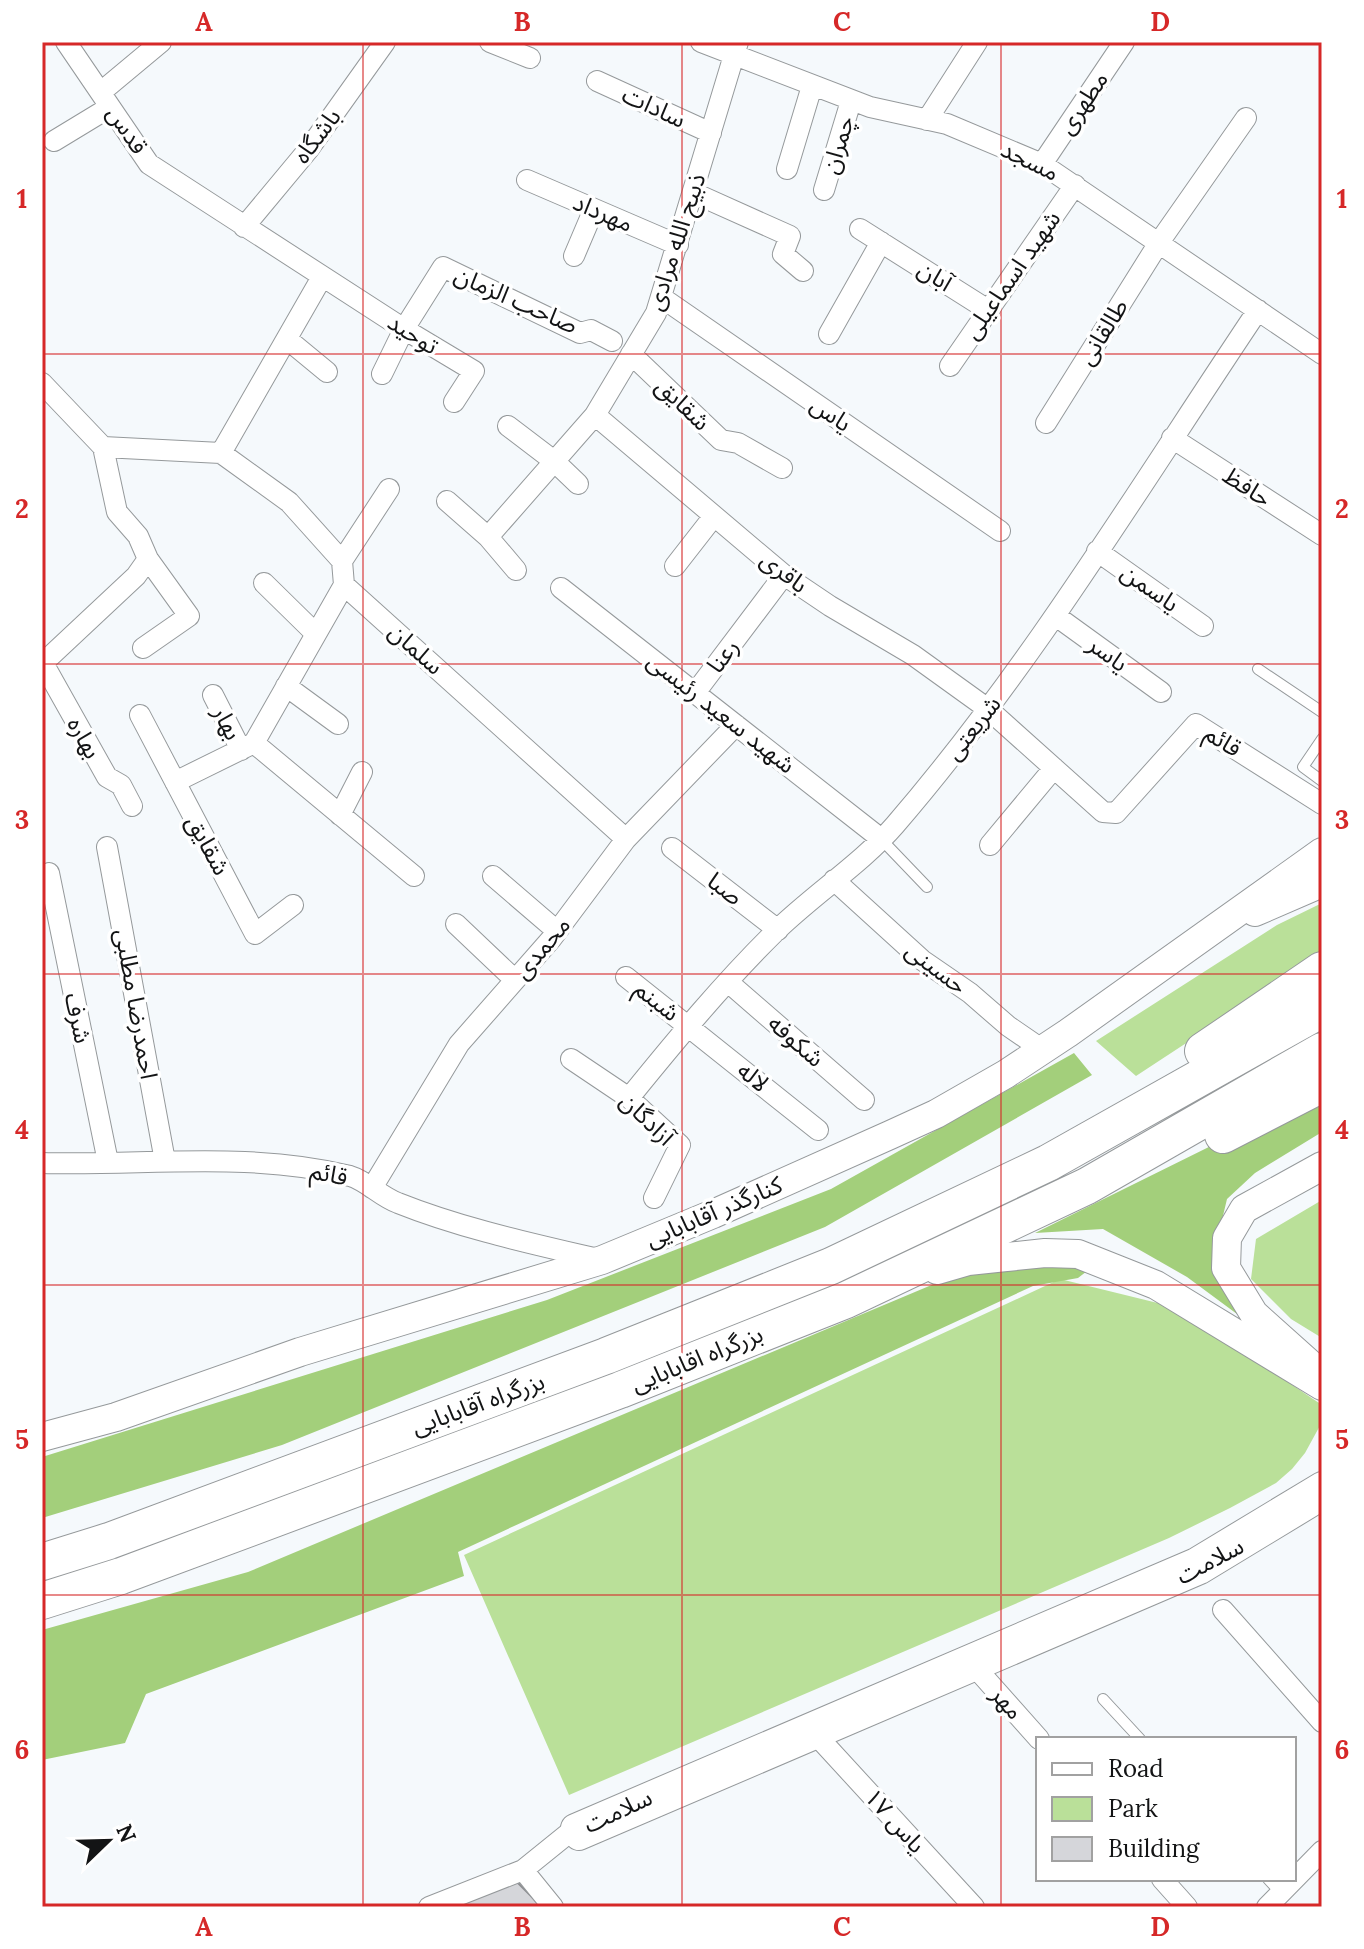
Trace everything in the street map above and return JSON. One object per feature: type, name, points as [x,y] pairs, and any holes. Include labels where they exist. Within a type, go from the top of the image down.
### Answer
[{"type":"highway","points":[[907,1230],[1123,1106],[1322,970]]},
{"type":"highway","points":[[907,1230],[1048,1163],[1322,1009]]},
{"type":"highway","name":"بزرگراه اقابابایی","points":[[42,1601],[121,1576],[620,1390],[856,1295],[1087,1186],[1322,1051]]},
{"type":"highway","points":[[1087,1186],[1173,1161],[1322,1084]]},
{"type":"highway","name":"بزرگراه آقابابایی","points":[[42,1562],[109,1541],[606,1356],[831,1266],[907,1230]]},
{"type":"street","name":"قدس","points":[[66,42],[149,164],[244,227]]},
{"type":"street","points":[[54,141],[106,99],[161,42]]},
{"type":"street","name":"باشگاه","points":[[244,227],[308,150],[385,42]]},
{"type":"street","points":[[490,42],[530,58]]},
{"type":"street","name":"مسجد","points":[[701,42],[736,49],[812,86],[851,101],[947,124],[1042,164],[1160,241],[1322,354]]},
{"type":"street","points":[[927,120],[977,42]]},
{"type":"street","name":"مطهری","points":[[1042,164],[1124,42]]},
{"type":"street","name":"ذبیح الله مرادی","points":[[488,537],[595,415],[656,313],[736,49]]},
{"type":"street","name":"سادات","points":[[597,81],[711,133]]},
{"type":"street","points":[[787,169],[812,86]]},
{"type":"street","name":"چمران","points":[[824,190],[851,101]]},
{"type":"street","name":"طالقانی","points":[[1046,423],[1160,241],[1246,118]]},
{"type":"street","name":"مهرداد","points":[[527,180],[678,245]]},
{"type":"street","name":"شهید اسماعیلی","points":[[950,366],[1075,185]]},
{"type":"street","points":[[694,193],[790,236],[783,254],[803,271]]},
{"type":"street","points":[[574,256],[594,209]]},
{"type":"street","name":"توحید","points":[[244,227],[474,371],[454,402]]},
{"type":"street","name":"آبان","points":[[860,229],[988,310]]},
{"type":"street","points":[[829,334],[881,242]]},
{"type":"street","name":"صاحب الزمان","points":[[404,329],[443,267],[580,333],[591,330],[612,341]]},
{"type":"street","points":[[221,453],[322,277]]},
{"type":"street","name":"یاس","points":[[661,297],[1000,531]]},
{"type":"street","name":"شریعتی","points":[[629,1098],[688,1025],[778,930],[901,817],[988,709],[1056,616],[1258,310]]},
{"type":"street","points":[[382,374],[404,329]]},
{"type":"street","points":[[287,339],[327,372]]},
{"type":"street","name":"شقایق","points":[[631,354],[721,440],[738,443],[782,468]]},
{"type":"street","points":[[42,383],[103,447],[117,512],[138,536],[148,559],[189,616],[143,648]]},
{"type":"street","name":"باقری","points":[[595,415],[784,575],[913,655],[988,709]]},
{"type":"street","points":[[508,426],[578,484]]},
{"type":"street","name":"حافظ","points":[[1172,438],[1322,535]]},
{"type":"street","points":[[103,447],[221,453],[289,502],[342,561],[344,585],[248,747],[175,782]]},
{"type":"street","points":[[342,561],[389,489]]},
{"type":"street","points":[[447,501],[488,537],[516,570]]},
{"type":"street","points":[[675,566],[714,516]]},
{"type":"street","name":"یاسمن","points":[[1097,551],[1203,626]]},
{"type":"street","points":[[42,663],[136,576],[148,559]]},
{"type":"street","name":"رعنا","points":[[695,693],[784,575]]},
{"type":"street","points":[[264,583],[316,634]]},
{"type":"street","name":"سلمان","points":[[344,585],[626,839]]},
{"type":"street","name":"شهید سعید رئیسی","points":[[561,588],[880,838]]},
{"type":"street","name":"یاسر","points":[[1056,616],[1161,692]]},
{"type":"street","name":"بهاره","points":[[42,663],[107,777],[121,785],[132,806]]},
{"type":"street","points":[[286,686],[338,724]]},
{"type":"street","name":"بهار","points":[[213,695],[248,747]]},
{"type":"street","points":[[988,709],[1054,768],[990,845]]},
{"type":"street","name":"شقایق","points":[[140,715],[255,934],[293,905]]},
{"type":"street","name":"قائم","points":[[1054,768],[1103,812],[1116,813],[1196,724],[1322,804]]},
{"type":"street","name":"محمدی","points":[[372,1188],[459,1044],[557,931],[626,839],[736,725]]},
{"type":"street","points":[[248,747],[340,815],[414,876]]},
{"type":"street","points":[[340,815],[362,772]]},
{"type":"street","name":"احمدرضا مطلبی","points":[[107,847],[165,1161]]},
{"type":"street","name":"صبا","points":[[672,848],[778,930]]},
{"type":"street","name":"کنارگذر آقابابایی","points":[[42,1437],[116,1417],[315,1347],[602,1260],[936,1114],[1043,1050],[1322,852]]},
{"type":"street","name":"شرف","points":[[49,873],[108,1162]]},
{"type":"street","points":[[493,876],[557,931]]},
{"type":"street","name":"حسینی","points":[[834,880],[922,960],[1043,1050]]},
{"type":"street","points":[[1203,935],[1322,883]]},
{"type":"street","points":[[456,924],[515,980]]},
{"type":"street","name":"شبنم","points":[[626,977],[688,1025]]},
{"type":"street","name":"شکوفه","points":[[728,982],[864,1100]]},
{"type":"street","name":"لاله","points":[[688,1025],[818,1130]]},
{"type":"street","name":"آزادگان","points":[[571,1059],[629,1098],[680,1145],[654,1198]]},
{"type":"street","name":"قائم","points":[[42,1163],[267,1163],[354,1177],[396,1202],[477,1228],[602,1260]]},
{"type":"street","points":[[1322,1166],[1244,1209],[1227,1238],[1226,1268],[1254,1314],[1322,1374]]},
{"type":"street","points":[[856,1295],[968,1261],[1045,1253],[1078,1254],[1156,1285],[1322,1386]]},
{"type":"street","name":"سلامت","points":[[577,1832],[1196,1562],[1322,1486]]},
{"type":"street","name":"سلامت","points":[[577,1832],[817,1736],[1200,1570],[1322,1496]]},
{"type":"street","points":[[1223,1610],[1322,1722]]},
{"type":"street","name":"مهر","points":[[975,1667],[1037,1737]]},
{"type":"street","name":"یاس ۱۷","points":[[817,1736],[974,1907]]},
{"type":"street","points":[[429,1907],[523,1870],[577,1832]]},
{"type":"street","points":[[1296,1873],[1322,1851]]},
{"type":"street","points":[[523,1870],[553,1907]]},
{"type":"street","points":[[1164,1881],[1187,1907]]},
{"type":"lane","points":[[1258,669],[1322,712]]},
{"type":"lane","points":[[1322,739],[1303,767],[1322,781]]},
{"type":"lane","points":[[880,838],[927,887]]},
{"type":"lane","points":[[1103,1699],[1138,1737]]},
{"type":"green space","points":[[1322,903],[1322,954],[1136,1076],[1096,1041],[1277,925]]},
{"type":"green space","points":[[1074,1053],[1092,1075],[825,1227],[282,1445],[42,1518],[42,1457],[547,1300],[831,1189]]},
{"type":"green space","points":[[1322,1091],[1322,1132],[1255,1173],[1227,1199],[1216,1245],[1264,1334],[1187,1277],[1103,1229],[1035,1233]]},
{"type":"green space","points":[[1322,1200],[1322,1338],[1291,1319],[1251,1279],[1256,1239]]},
{"type":"green space","points":[[1055,1265],[1091,1268],[1078,1278],[1033,1286],[458,1552],[464,1576],[146,1694],[125,1743],[42,1760],[42,1630],[248,1572],[953,1276]]},
{"type":"green space","points":[[1060,1279],[1178,1308],[1322,1405],[1322,1422],[1305,1453],[1276,1483],[1169,1538],[569,1795],[464,1555]]},
{"type":"building","points":[[511,1876],[542,1907],[445,1907]]},
{"type":"building","points":[[511,1876],[542,1907],[445,1907]]}]
